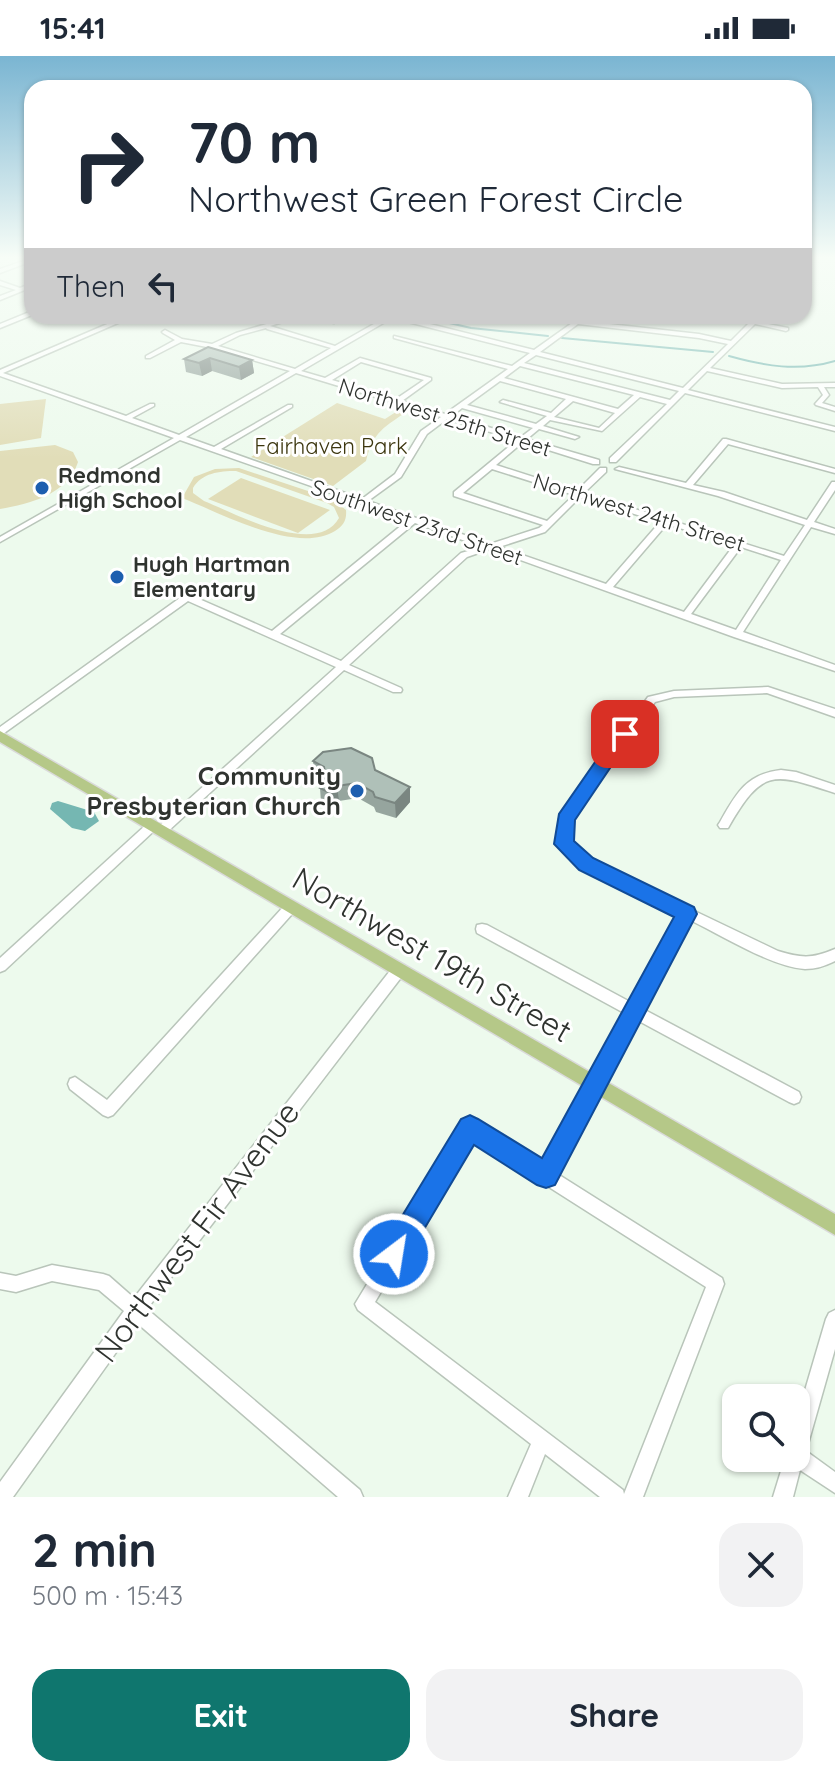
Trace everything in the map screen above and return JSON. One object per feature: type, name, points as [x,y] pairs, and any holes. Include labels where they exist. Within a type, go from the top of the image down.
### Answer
[{"type":"main road","name":"Northwest 19th Street","points":[[0,734],[289,909],[835,1225]]},
{"type":"street","points":[[0,373],[108,325]]},
{"type":"street","points":[[213,346],[238,334],[274,325]]},
{"type":"street","points":[[0,540],[375,325]]},
{"type":"street","points":[[427,325],[835,429]]},
{"type":"street","points":[[362,502],[398,475],[418,439],[573,325]]},
{"type":"street","points":[[601,325],[732,343]]},
{"type":"street","points":[[616,464],[684,390],[751,325]]},
{"type":"street","points":[[769,325],[786,329]]},
{"type":"street","points":[[269,327],[336,348]]},
{"type":"street","name":"Northwest 25th Street","points":[[165,332],[180,340],[213,346],[600,466]]},
{"type":"street","points":[[396,337],[672,403]]},
{"type":"street","points":[[148,357],[180,340]]},
{"type":"street","points":[[325,381],[360,360],[429,379],[397,402]]},
{"type":"street","points":[[706,369],[773,384],[835,385]]},
{"type":"street","name":"Southwest 23rd Street","points":[[0,373],[835,668]]},
{"type":"street","points":[[499,379],[573,394],[620,412]]},
{"type":"street","points":[[549,524],[457,494],[588,381]]},
{"type":"street","points":[[488,413],[524,385]]},
{"type":"street","points":[[821,387],[826,395],[818,404],[835,409]]},
{"type":"street","points":[[503,402],[597,431],[639,394]]},
{"type":"street","points":[[125,419],[152,405]]},
{"type":"street","points":[[214,450],[290,406]]},
{"type":"street","points":[[462,406],[575,437]]},
{"type":"street","points":[[689,485],[726,441],[835,471]]},
{"type":"street","points":[[0,966],[464,555],[485,546],[534,534],[580,494],[600,466],[616,464],[835,532]]},
{"type":"street","name":"Northwest 24th Street","points":[[491,466],[786,559]]},
{"type":"street","points":[[737,635],[835,484]]},
{"type":"street","points":[[273,635],[413,520]]},
{"type":"street","points":[[607,588],[665,521]]},
{"type":"street","points":[[685,616],[739,544]]},
{"type":"street","points":[[0,734],[187,597],[397,690]]},
{"type":"street","points":[[835,713],[768,690],[674,694],[652,699],[565,819],[564,844],[586,864],[774,955],[798,964],[821,963],[835,955]]},
{"type":"street","points":[[724,825],[743,790],[762,775],[801,775],[835,789]]},
{"type":"street","points":[[75,1084],[108,1110],[289,909]]},
{"type":"street","points":[[546,1176],[687,914]]},
{"type":"street","points":[[482,929],[794,1097]]},
{"type":"street","name":"Northwest Fir Avenue","points":[[1,1497],[135,1311],[398,971]]},
{"type":"street","points":[[616,1497],[364,1304],[470,1128],[716,1284],[633,1497]]},
{"type":"street","points":[[0,1281],[16,1284],[52,1273],[103,1282],[353,1497]]},
{"type":"street","points":[[810,1404],[835,1319]]},
{"type":"street","points":[[518,1497],[542,1440]]},
{"type":"street","points":[[810,1466],[835,1483]]},
{"type":"street","points":[[783,1497],[790,1472]]},
{"type":"green space","points":[[46,399],[41,438],[0,445],[0,404]]},
{"type":"green space","name":"Fairhaven Park","points":[[337,403],[385,419],[402,408],[409,410],[376,436],[366,461],[333,486],[251,457]]},
{"type":"green space","points":[[55,445],[73,452],[78,462],[66,482],[46,496],[0,509],[0,451]]},
{"type":"green space","points":[[239,468],[332,499],[346,510],[345,520],[335,531],[319,537],[300,538],[258,529],[182,498],[194,477],[215,469]],"holes":[[[236,471],[334,507],[339,518],[328,529],[313,534],[295,533],[254,522],[204,501],[193,493],[193,488],[201,479],[212,474]]]},
{"type":"green space","points":[[241,478],[330,510],[298,533],[208,499]]},
{"type":"water","points":[[58,801],[94,812],[99,821],[85,831],[72,828],[50,809],[52,803]]},
{"type":"building","points":[[208,347],[252,360],[239,367],[210,358],[199,363],[184,359]]},
{"type":"building","points":[[351,748],[372,758],[375,770],[410,787],[395,803],[375,797],[373,792],[357,783],[337,786],[330,793],[320,788],[327,781],[324,767],[313,761],[323,752]]},
{"type":"waterway","points":[[459,325],[548,336]]},
{"type":"waterway","points":[[562,338],[713,352]]},
{"type":"waterway","points":[[729,356],[782,366],[808,366],[835,361]]},
{"type":"place","name":"Redmond High School","points":[[42,488]]},
{"type":"place","name":"Hugh Hartman Elementary","points":[[117,577]]},
{"type":"place","name":"Community Presbyterian Church","points":[[357,791]]},
{"type":"route","points":[[394,1254],[470,1128],[546,1176],[687,914],[586,864],[564,844],[565,819],[625,734]]}]
